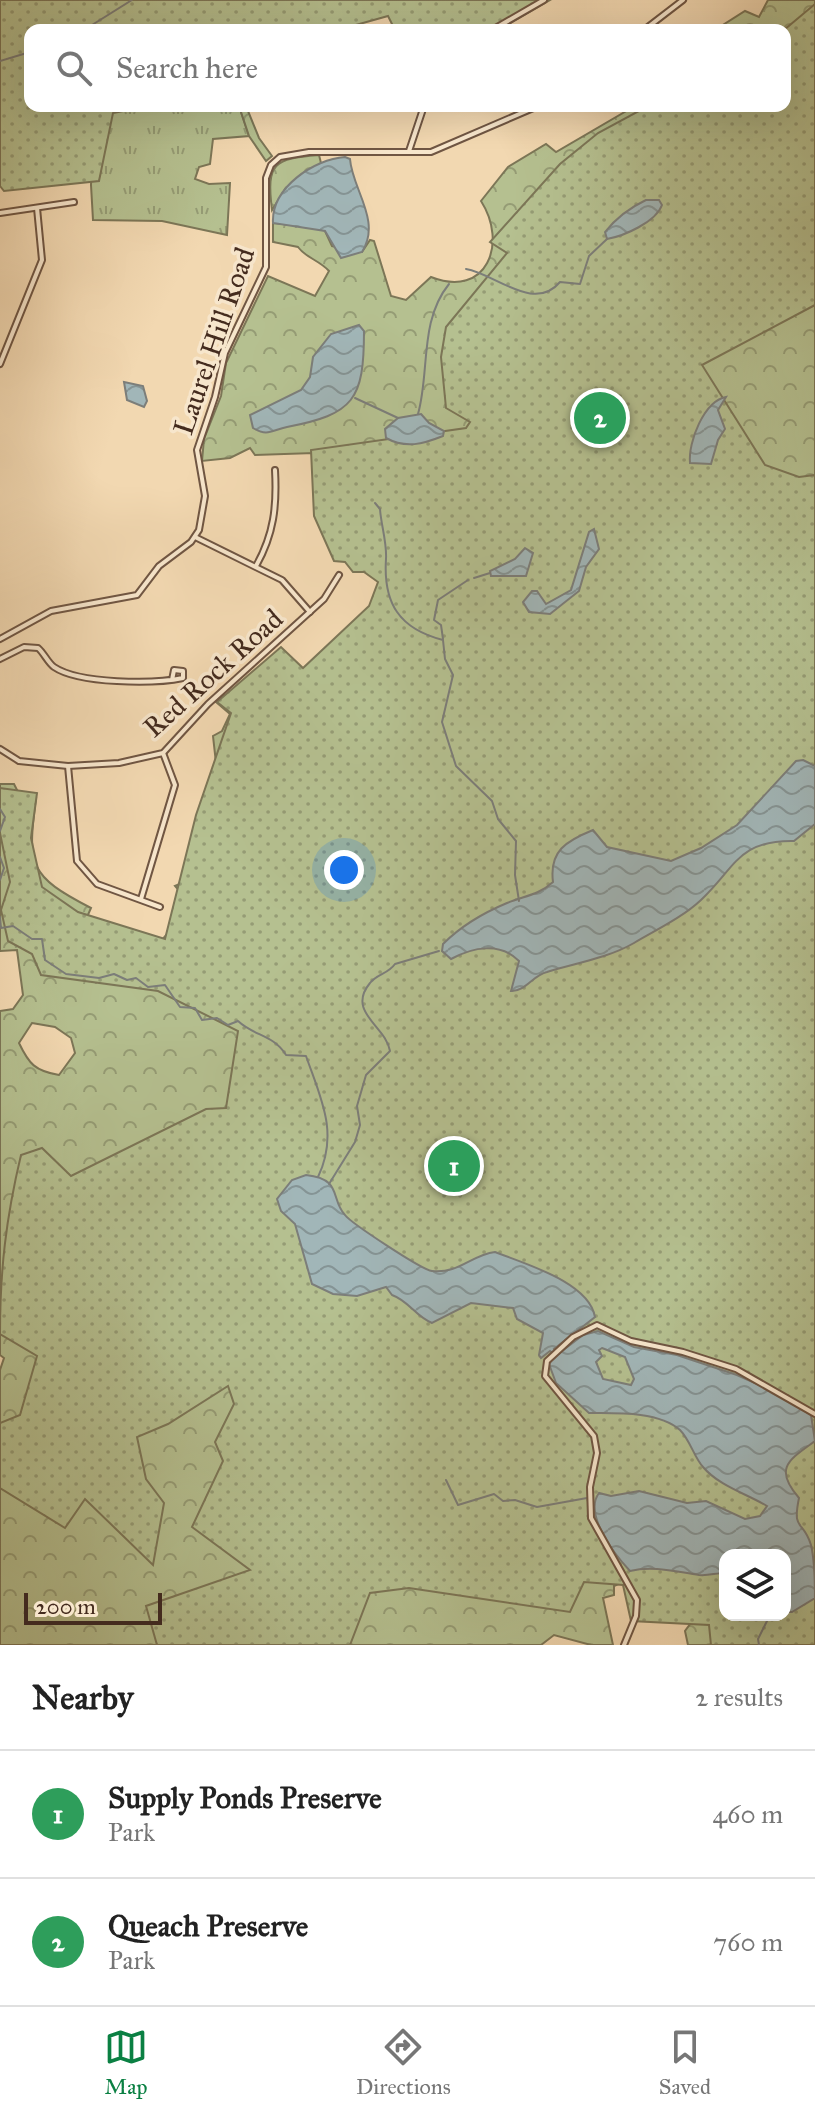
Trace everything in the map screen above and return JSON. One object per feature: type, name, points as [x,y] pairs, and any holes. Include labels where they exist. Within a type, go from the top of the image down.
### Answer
[{"type":"street","points":[[502,24],[544,0]]},
{"type":"street","points":[[652,24],[683,0]]},
{"type":"street","points":[[422,112],[409,151],[420,153],[445,148],[525,112]]},
{"type":"street","name":"Laurel Hill Road","points":[[195,537],[205,496],[198,459],[200,439],[215,397],[225,353],[266,267],[268,169],[287,155],[409,151]]},
{"type":"street","points":[[0,213],[74,202]]},
{"type":"street","points":[[0,364],[42,260],[37,208]]},
{"type":"street","points":[[256,566],[268,544],[277,509],[275,470]]},
{"type":"street","points":[[0,639],[51,611],[137,595],[159,566],[195,537],[282,580],[310,612]]},
{"type":"street","name":"Red Rock Road","points":[[0,749],[19,761],[68,766],[119,763],[163,753],[208,704],[324,599],[339,575]]},
{"type":"street","points":[[0,659],[24,647],[38,648],[51,666],[71,674],[136,682],[172,680]]},
{"type":"street","points":[[141,899],[175,785],[163,753]]},
{"type":"street","points":[[68,766],[77,861],[97,884],[160,907]]},
{"type":"street","points":[[624,1645],[636,1616],[637,1600],[591,1518],[590,1487],[597,1453],[594,1436],[547,1380],[544,1365],[582,1331],[597,1325],[631,1341],[683,1352],[736,1369],[815,1414]]},
{"type":"green space","points":[[0,0],[550,0],[508,24],[392,24],[388,16],[359,24],[24,24],[24,112],[118,112],[113,113],[99,181],[4,191],[0,186]]},
{"type":"green space","points":[[768,0],[815,0],[815,766],[347,650],[381,588],[314,453],[255,455],[250,448],[230,458],[202,461],[204,439],[221,396],[226,363],[268,276],[315,296],[329,271],[298,247],[273,242],[273,223],[320,228],[325,231],[332,246],[362,252],[370,240],[374,241],[391,296],[406,300],[431,277],[450,282],[466,280],[479,274],[492,249],[489,217],[481,201],[508,167],[546,144],[556,152],[625,112],[791,112],[791,24],[724,24],[745,11],[759,17]]},
{"type":"green space","points":[[815,4],[815,305],[702,365],[765,465],[799,477],[815,475],[815,1645],[711,1645],[709,1625],[631,1621],[623,1585],[584,1582],[570,1612],[409,1588],[370,1593],[350,1645],[157,1645],[146,1606],[250,1570],[192,1527],[223,1461],[215,1442],[234,1404],[228,1386],[168,1424],[137,1437],[146,1479],[164,1503],[153,1565],[85,1499],[65,1528],[0,1488],[0,1423],[20,1415],[37,1356],[0,1334],[5,1244],[21,1155],[42,1148],[71,1176],[206,1109],[226,1108],[238,1031],[158,991],[41,975],[32,954],[8,941],[1,910],[10,882],[0,833],[0,788],[37,793],[31,838],[42,887],[78,912],[165,939],[196,815],[231,713],[217,702],[281,647],[303,668],[369,606],[378,582],[364,572],[353,572],[345,562],[334,561],[314,516],[311,450],[466,428],[470,422],[446,408],[441,357],[446,327],[507,253],[490,242],[560,164],[598,133],[637,112],[791,112],[791,24]]},
{"type":"green space","points":[[94,112],[241,112],[249,136],[213,139],[210,164],[199,167],[195,179],[209,184],[230,183],[227,235],[162,221],[93,220]]},
{"type":"green space","points":[[241,112],[248,112],[259,138],[272,156],[266,161],[249,136]]},
{"type":"green space","points":[[319,155],[321,163],[286,188],[272,210],[270,182],[276,166],[292,159]]},
{"type":"green space","points":[[224,695],[230,699],[720,1509],[719,1621],[790,1621],[810,1645],[688,1645],[685,1631],[693,1620],[625,1581],[614,1586],[614,1595],[603,1598],[613,1645],[591,1645],[554,1635],[541,1645],[0,1645],[0,1370],[4,1358],[0,1355],[0,1011],[13,1009],[23,995],[17,950],[0,951],[0,784],[14,784],[19,794],[36,798],[33,854],[44,877],[91,908],[87,917],[160,942],[169,932],[182,894],[175,886],[187,881],[216,763],[213,736],[222,731],[230,714],[216,702]],"holes":[[[32,1023],[55,1027],[71,1038],[75,1053],[59,1075],[34,1065],[19,1043]]]},
{"type":"water","points":[[345,157],[350,159],[369,229],[362,252],[341,258],[325,231],[273,223],[274,210],[287,187],[320,163]]},
{"type":"water","points":[[646,200],[659,200],[662,205],[659,211],[630,231],[607,239],[605,232],[614,222]]},
{"type":"water","points":[[359,325],[364,331],[361,373],[351,400],[341,409],[310,422],[266,432],[253,428],[250,415],[301,390],[310,377],[313,357],[331,334]]},
{"type":"water","points":[[124,382],[143,386],[147,401],[144,407],[127,400]]},
{"type":"water","points":[[726,397],[718,410],[725,429],[718,440],[711,464],[690,463],[692,444],[704,414],[718,400]]},
{"type":"water","points":[[421,414],[429,423],[444,431],[443,436],[414,444],[386,438],[385,429],[398,418]]},
{"type":"water","points":[[594,529],[599,549],[586,567],[579,591],[550,614],[529,612],[523,602],[532,591],[537,591],[546,604],[571,590],[589,532]]},
{"type":"water","points":[[525,548],[533,553],[526,576],[491,576],[490,571],[515,559]]},
{"type":"water","points":[[803,760],[815,766],[815,824],[794,841],[761,845],[749,851],[694,906],[634,943],[603,956],[542,974],[516,991],[511,991],[519,961],[512,955],[486,948],[451,959],[442,951],[443,944],[473,920],[507,903],[537,893],[553,882],[552,871],[557,855],[575,838],[593,830],[607,847],[671,861],[701,848],[737,825],[796,761]]},
{"type":"water","points":[[306,1175],[318,1177],[331,1185],[341,1209],[350,1220],[426,1269],[450,1270],[495,1252],[569,1284],[590,1305],[595,1317],[554,1349],[558,1354],[583,1335],[598,1331],[634,1347],[677,1355],[737,1375],[770,1390],[811,1415],[815,1441],[792,1459],[786,1472],[791,1488],[799,1498],[798,1521],[811,1545],[815,1598],[791,1612],[791,1549],[719,1549],[719,1574],[699,1575],[656,1569],[630,1571],[609,1545],[598,1523],[595,1502],[599,1493],[611,1496],[639,1491],[687,1503],[706,1501],[745,1519],[760,1516],[767,1506],[710,1474],[680,1430],[671,1424],[636,1414],[589,1413],[556,1383],[549,1364],[555,1355],[550,1351],[541,1358],[539,1355],[543,1333],[517,1319],[513,1308],[471,1303],[432,1323],[392,1295],[386,1287],[357,1296],[333,1294],[312,1284],[295,1224],[281,1211],[277,1199],[292,1180]],"holes":[[[602,1348],[625,1357],[634,1379],[631,1385],[603,1379],[596,1362],[602,1356],[599,1350]]]},
{"type":"waterway","points":[[94,24],[132,0]]},
{"type":"waterway","points":[[0,61],[24,54]]},
{"type":"waterway","points":[[466,269],[514,289],[539,294],[550,291],[560,282],[580,284],[589,256],[607,239]]},
{"type":"waterway","points":[[418,414],[429,330],[433,314],[449,284]]},
{"type":"waterway","points":[[355,398],[398,418]]},
{"type":"waterway","points":[[375,503],[380,509],[386,546],[386,575],[391,602],[405,621],[443,640],[445,659],[453,675],[442,722],[456,766],[492,801],[498,819],[516,841],[515,875],[519,901]]},
{"type":"waterway","points":[[474,578],[490,573]]},
{"type":"waterway","points":[[443,639],[441,625],[434,620],[438,600],[468,580]]},
{"type":"waterway","points":[[0,809],[5,817],[0,831]]},
{"type":"waterway","points":[[0,857],[4,868],[0,880]]},
{"type":"waterway","points":[[0,917],[1,928],[13,926],[32,939],[42,939],[45,960],[66,974],[99,978],[114,974],[127,980],[136,978],[148,987],[165,985],[180,1007],[195,1008],[202,1020],[217,1018],[228,1025],[238,1021],[276,1043],[286,1055],[306,1056],[326,1116],[327,1146],[318,1177]]},
{"type":"waterway","points":[[329,1184],[355,1142],[360,1125],[357,1106],[366,1075],[390,1051],[365,1011],[362,1002],[364,993],[373,980],[395,964],[439,951]]},
{"type":"waterway","points":[[446,1480],[458,1505],[494,1494],[503,1501],[515,1500],[537,1507],[587,1498]]},
{"type":"waterway","points":[[759,1645],[758,1639],[767,1621]]},
{"type":"place","name":"Queach Preserve","points":[[600,418]]},
{"type":"place","name":"Supply Ponds Preserve","points":[[454,1166]]}]
